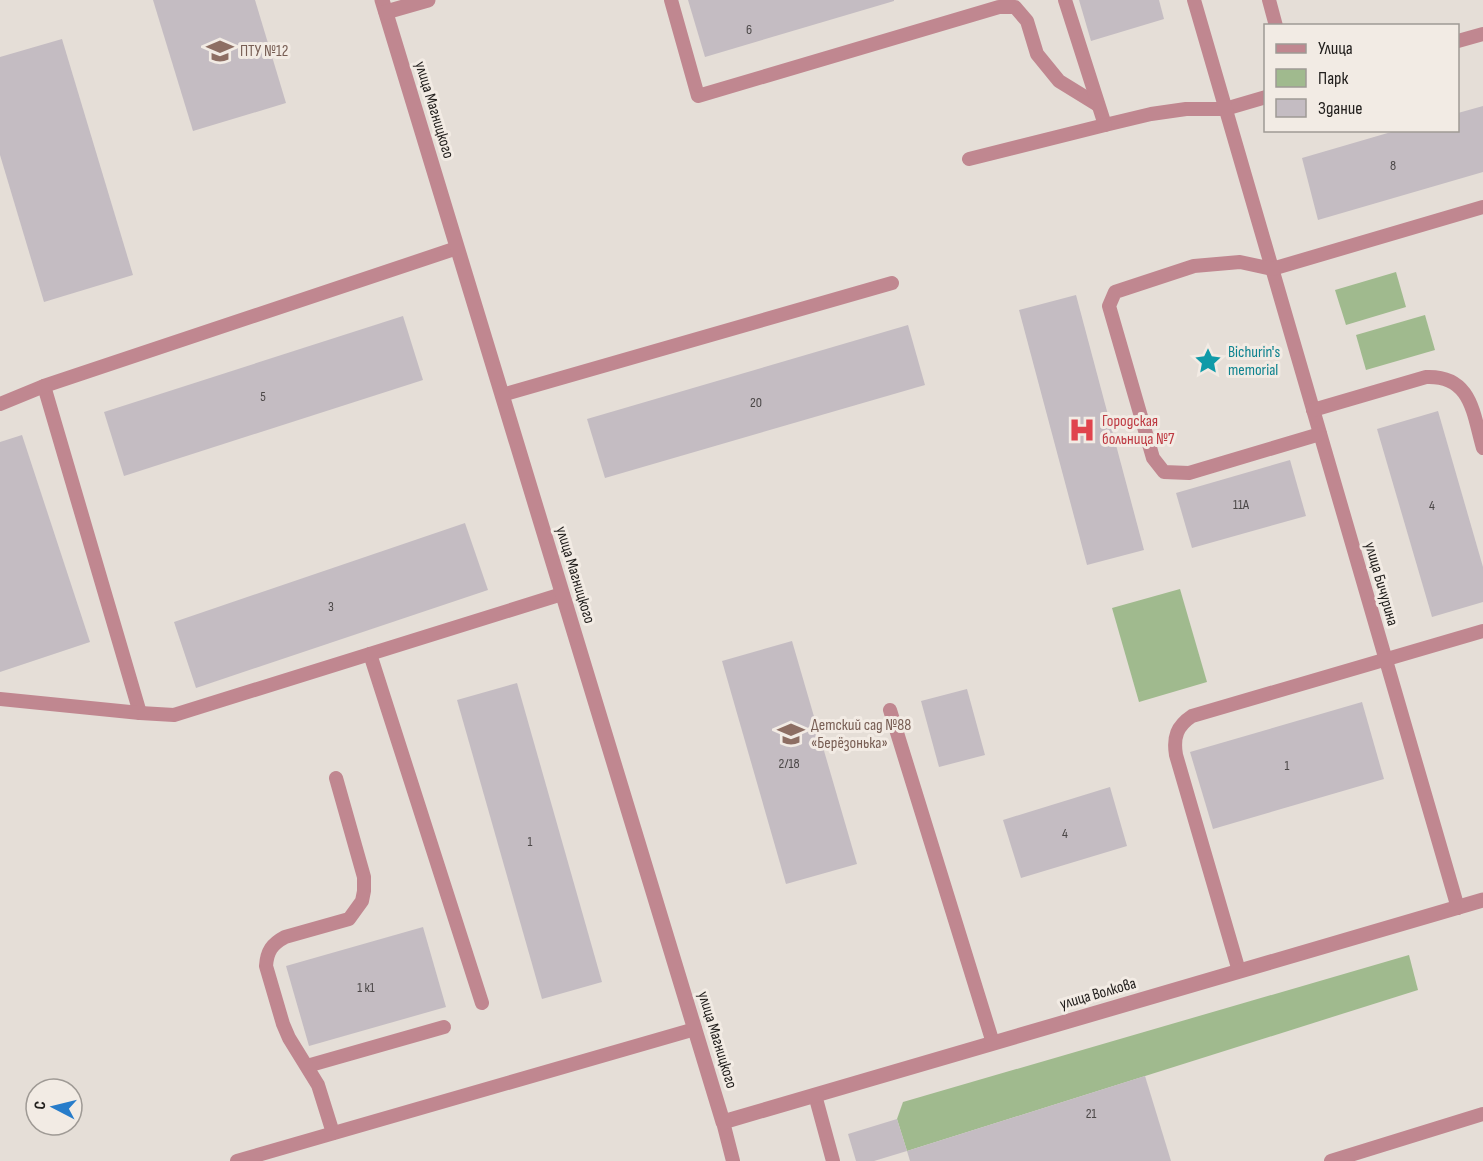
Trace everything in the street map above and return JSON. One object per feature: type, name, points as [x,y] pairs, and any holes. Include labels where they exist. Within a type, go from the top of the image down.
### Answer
[{"type":"street","points":[[384,6],[428,0]]},
{"type":"street","name":"улица Магницкого","points":[[384,6],[723,1122]]},
{"type":"street","name":"улица Волкова","points":[[723,1122],[1483,900]]},
{"type":"lane","points":[[670,0],[698,96],[999,7],[1015,8],[1027,21],[1037,54],[1059,81],[1098,105]]},
{"type":"lane","points":[[1065,0],[1105,125]]},
{"type":"lane","name":"улица Бичурина","points":[[1194,0],[1458,908]]},
{"type":"lane","points":[[1269,0],[1275,24]]},
{"type":"lane","points":[[1459,41],[1483,34]]},
{"type":"lane","points":[[969,159],[1151,114],[1186,110],[1225,110],[1264,99]]},
{"type":"lane","points":[[1320,434],[1189,473],[1164,472],[1153,458],[1109,306],[1115,292],[1194,266],[1240,262],[1272,269],[1483,207]]},
{"type":"lane","points":[[0,404],[44,386],[458,248]]},
{"type":"lane","points":[[502,395],[892,282]]},
{"type":"lane","points":[[1313,410],[1426,377],[1440,376],[1453,381],[1468,398],[1483,448]]},
{"type":"lane","points":[[44,386],[140,714]]},
{"type":"lane","points":[[0,699],[140,714],[174,715],[562,594]]},
{"type":"lane","points":[[1239,971],[1176,755],[1175,734],[1192,716],[1483,631]]},
{"type":"lane","points":[[370,654],[482,1004]]},
{"type":"lane","points":[[890,711],[993,1043]]},
{"type":"lane","points":[[333,1133],[318,1085],[294,1048],[283,1024],[266,966],[267,956],[276,942],[285,937],[349,919],[362,901],[364,877],[336,778]]},
{"type":"lane","points":[[307,1066],[444,1027]]},
{"type":"lane","points":[[237,1161],[695,1029]]},
{"type":"lane","points":[[815,1095],[833,1161]]},
{"type":"lane","points":[[1331,1161],[1483,1114]]},
{"type":"lane","name":"улица Магницкого","points":[[723,1122],[733,1161]]},
{"type":"green space","points":[[1396,272],[1406,307],[1346,325],[1335,290]]},
{"type":"green space","points":[[1425,315],[1435,350],[1366,370],[1356,335]]},
{"type":"green space","points":[[1180,589],[1207,682],[1139,702],[1112,608]]},
{"type":"green space","points":[[1409,955],[1418,990],[907,1151],[897,1119],[903,1102]]},
{"type":"building","name":"ПТУ №12","points":[[153,0],[255,0],[286,103],[193,131]]},
{"type":"building","points":[[688,0],[894,0],[894,1],[705,57]]},
{"type":"building","points":[[1079,0],[1159,0],[1164,19],[1091,41]]},
{"type":"building","points":[[62,39],[133,275],[44,302],[0,155],[0,57]]},
{"type":"building","points":[[1483,106],[1483,172],[1318,220],[1302,158],[1391,132],[1459,132],[1459,113]]},
{"type":"building","name":"Городская больница №7","points":[[1076,295],[1144,550],[1087,565],[1019,310]]},
{"type":"building","points":[[403,316],[423,380],[124,476],[104,412]]},
{"type":"building","points":[[908,325],[925,385],[605,478],[587,419]]},
{"type":"building","points":[[1438,411],[1483,567],[1483,602],[1432,617],[1377,429]]},
{"type":"building","points":[[22,435],[90,642],[0,672],[0,442]]},
{"type":"building","points":[[1290,460],[1306,516],[1192,548],[1176,493]]},
{"type":"building","points":[[465,523],[488,590],[196,688],[174,622]]},
{"type":"building","points":[[792,641],[857,864],[786,884],[722,661]]},
{"type":"building","points":[[517,683],[602,982],[542,999],[457,700]]},
{"type":"building","points":[[967,689],[985,755],[939,767],[921,701]]},
{"type":"building","points":[[1362,702],[1384,779],[1213,829],[1190,752]]},
{"type":"building","points":[[1110,787],[1127,846],[1021,878],[1003,820]]},
{"type":"building","points":[[423,927],[446,1007],[309,1046],[286,966]]},
{"type":"building","points":[[1145,1076],[1171,1161],[910,1161],[907,1151]]},
{"type":"building","points":[[897,1119],[907,1151],[874,1161],[856,1161],[848,1134]]},
{"type":"place","name":"ПТУ №12","points":[[220,51]]},
{"type":"place","name":"Bichurin's memorial","points":[[1208,361]]},
{"type":"place","name":"Городская больница №7","points":[[1082,430]]},
{"type":"place","name":"Детский сад №88 «Берёзонька»","points":[[791,734]]}]
